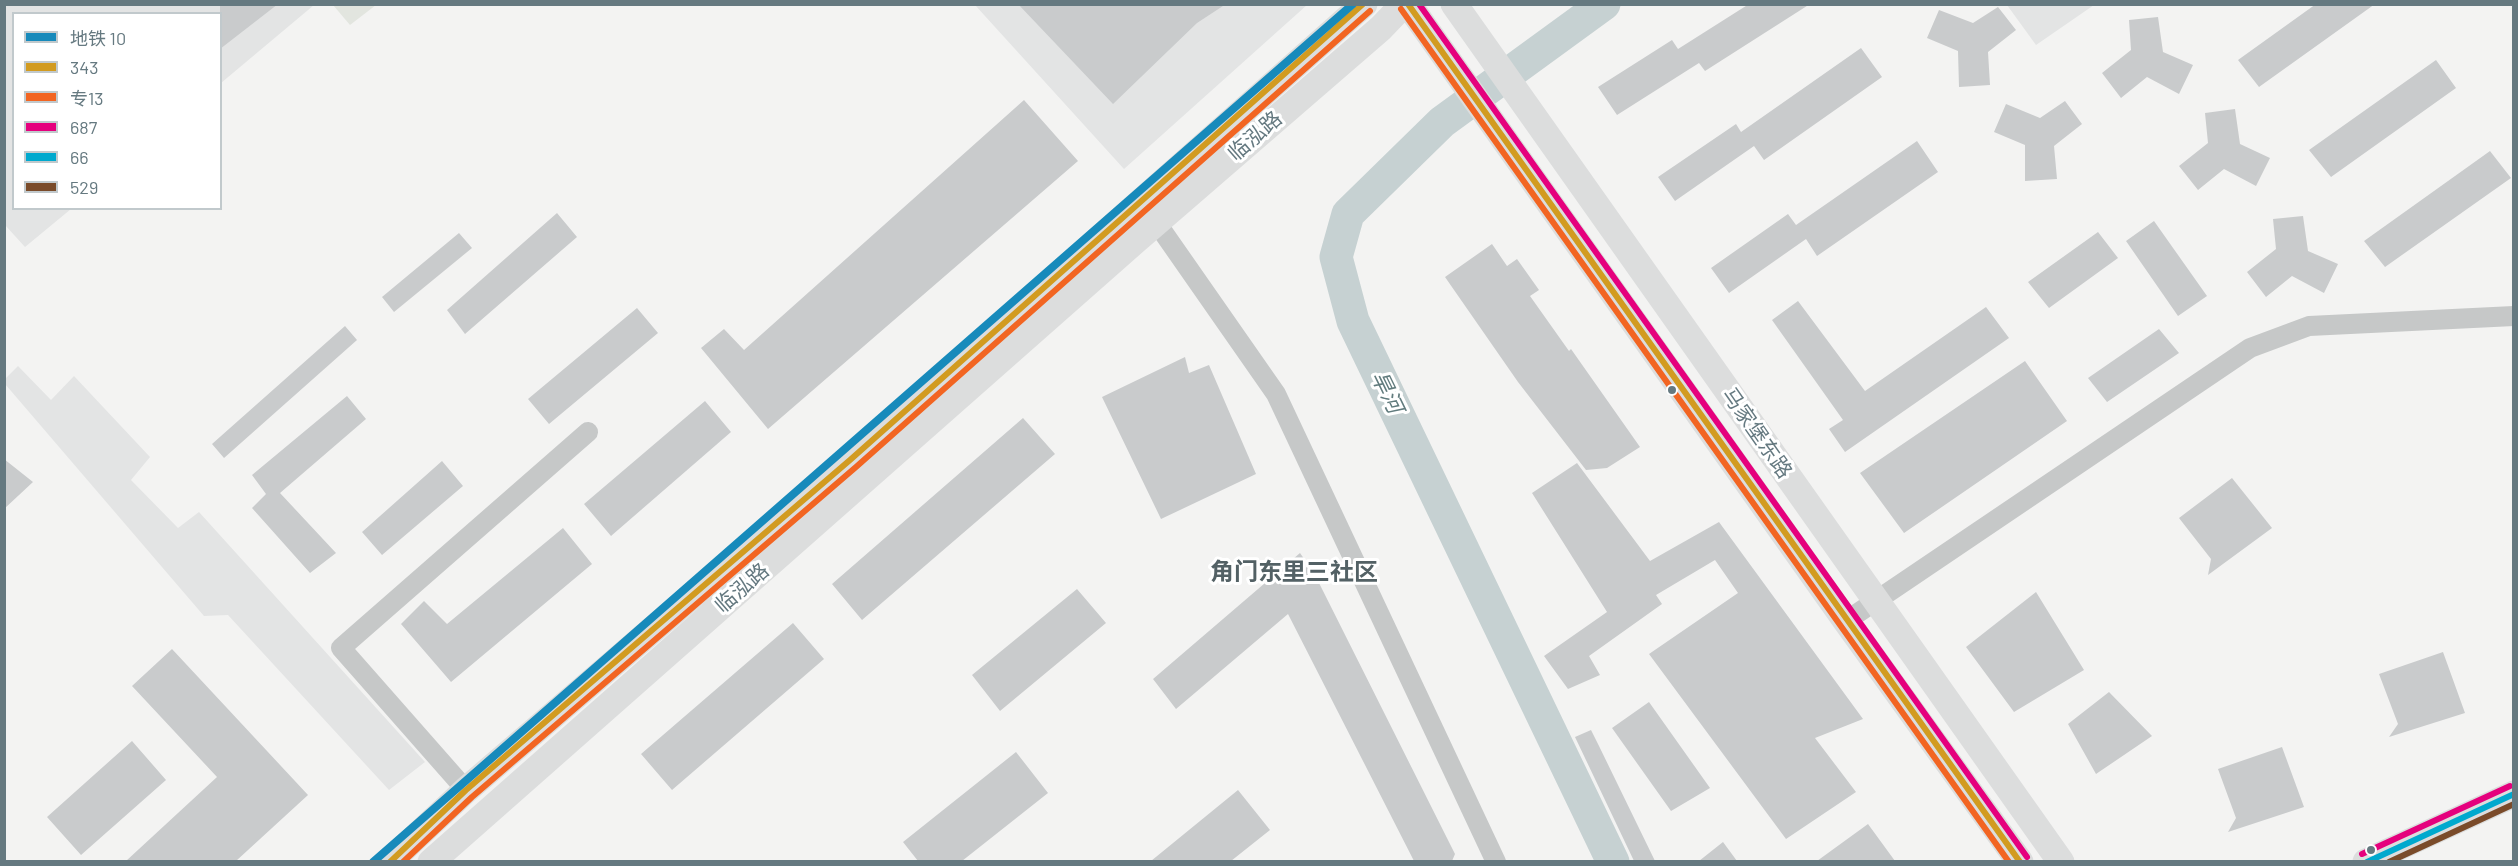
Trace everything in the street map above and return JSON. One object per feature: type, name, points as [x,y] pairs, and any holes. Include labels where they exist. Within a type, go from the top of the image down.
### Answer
[{"type":"main road","name":"临泓路","points":[[389,861],[466,790],[850,460],[1364,4]]},
{"type":"main road","name":"临泓路","points":[[440,859],[1156,222],[1406,4]]},
{"type":"main road","name":"马家堡东路","points":[[1406,4],[2020,861]]},
{"type":"main road","name":"马家堡东路","points":[[1460,14],[2061,861]]},
{"type":"main road","points":[[2366,861],[2514,794]]},
{"type":"street","points":[[1156,222],[1276,394],[1496,861]]},
{"type":"street","points":[[1846,621],[2250,348],[2309,326],[2514,316]]},
{"type":"street","points":[[466,790],[341,648],[588,432]]},
{"type":"shaded area","points":[[5,5],[314,5],[222,82],[222,12],[12,12],[12,210],[70,210],[25,247],[5,225]]},
{"type":"shaded area","points":[[333,5],[376,5],[350,25]]},
{"type":"shaded area","points":[[975,5],[1307,5],[1124,169]]},
{"type":"shaded area","points":[[2007,5],[2094,5],[2036,45]]},
{"type":"shaded area","points":[[18,366],[51,400],[74,376],[150,457],[131,480],[178,528],[199,512],[425,762],[389,790],[228,615],[204,616],[5,384],[5,379]]},
{"type":"building","points":[[220,4],[278,4],[222,47],[222,12],[220,12]]},
{"type":"building","points":[[1018,4],[1226,4],[1197,23],[1113,104]]},
{"type":"building","points":[[1749,4],[1810,4],[1705,71],[1699,63],[1617,115],[1598,87],[1672,40],[1678,49]]},
{"type":"building","points":[[2316,4],[2375,4],[2259,87],[2238,60]]},
{"type":"building","points":[[1998,7],[2016,30],[1988,52],[1990,85],[1959,87],[1958,51],[1927,38],[1939,10],[1973,23]]},
{"type":"building","points":[[2158,17],[2163,52],[2193,65],[2179,94],[2147,77],[2121,98],[2102,73],[2131,50],[2129,20]]},
{"type":"building","points":[[1861,48],[1882,77],[1764,160],[1754,146],[1675,201],[1658,177],[1736,124],[1741,132]]},
{"type":"building","points":[[2436,60],[2456,88],[2331,177],[2309,150]]},
{"type":"building","points":[[1024,100],[1078,161],[768,429],[701,348],[724,329],[744,350]]},
{"type":"building","points":[[2065,101],[2082,124],[2054,146],[2057,179],[2025,181],[2025,145],[1994,132],[2006,104],[2040,118]]},
{"type":"building","points":[[2235,109],[2240,144],[2270,158],[2256,186],[2224,169],[2198,190],[2179,166],[2208,143],[2205,113]]},
{"type":"building","points":[[1917,141],[1938,172],[1817,256],[1806,239],[1729,293],[1711,268],[1788,214],[1796,225]]},
{"type":"building","points":[[2490,151],[2511,178],[2385,267],[2364,241]]},
{"type":"building","points":[[557,213],[577,237],[465,334],[447,310]]},
{"type":"building","points":[[2303,216],[2308,251],[2338,264],[2324,293],[2292,276],[2266,297],[2247,272],[2276,249],[2273,219]]},
{"type":"building","points":[[2154,221],[2207,296],[2178,316],[2126,241]]},
{"type":"building","points":[[2098,232],[2118,258],[2049,308],[2028,282]]},
{"type":"building","points":[[459,233],[472,248],[394,312],[382,297]]},
{"type":"building","points":[[1492,244],[1507,266],[1517,259],[1539,290],[1530,296],[1569,351],[1571,349],[1640,447],[1607,468],[1586,470],[1518,382],[1445,277]]},
{"type":"building","points":[[1798,301],[1865,391],[1986,307],[2009,338],[1845,452],[1829,429],[1843,420],[1772,320]]},
{"type":"building","points":[[637,308],[658,333],[549,424],[528,399]]},
{"type":"building","points":[[345,326],[357,340],[224,458],[212,444]]},
{"type":"building","points":[[2159,329],[2179,353],[2107,402],[2088,378]]},
{"type":"building","points":[[1185,357],[1189,373],[1209,365],[1256,474],[1161,519],[1102,397]]},
{"type":"building","points":[[2025,361],[2067,421],[1904,533],[1860,473]]},
{"type":"building","points":[[347,396],[366,419],[280,493],[336,553],[310,573],[252,508],[266,494],[252,475]]},
{"type":"building","points":[[705,401],[731,432],[611,536],[584,504]]},
{"type":"building","points":[[1023,418],[1055,454],[862,620],[832,584]]},
{"type":"building","points":[[4,459],[33,482],[4,509]]},
{"type":"building","points":[[442,461],[463,486],[382,555],[362,532]]},
{"type":"building","points":[[1577,463],[1650,561],[1719,522],[1863,719],[1815,738],[1856,792],[1786,839],[1649,654],[1738,593],[1715,560],[1656,595],[1662,604],[1589,656],[1600,675],[1568,689],[1544,656],[1607,612],[1532,493]]},
{"type":"building","points":[[2232,478],[2272,528],[2208,575],[2211,559],[2179,518]]},
{"type":"building","points":[[563,528],[592,564],[451,682],[401,624],[424,601],[447,624]]},
{"type":"building","points":[[1300,553],[1314,573],[1455,854],[1452,861],[1414,861],[1288,614],[1176,709],[1153,679]]},
{"type":"building","points":[[1077,589],[1106,623],[1000,711],[972,675]]},
{"type":"building","points":[[2036,592],[2084,670],[2014,712],[1966,647]]},
{"type":"building","points":[[793,623],[824,659],[672,790],[641,754]]},
{"type":"building","points":[[172,649],[308,795],[236,861],[126,861],[217,777],[132,686]]},
{"type":"building","points":[[2443,652],[2465,713],[2389,737],[2398,724],[2379,674]]},
{"type":"building","points":[[2109,692],[2152,736],[2096,774],[2068,724]]},
{"type":"building","points":[[1649,702],[1710,788],[1671,811],[1612,728]]},
{"type":"building","points":[[1591,730],[1655,861],[1634,861],[1575,737]]},
{"type":"building","points":[[132,741],[166,780],[81,855],[47,817]]},
{"type":"building","points":[[2282,747],[2304,807],[2228,832],[2236,818],[2218,769]]},
{"type":"building","points":[[1016,752],[1048,793],[962,861],[918,861],[903,842]]},
{"type":"building","points":[[1238,790],[1270,830],[1231,861],[1151,861]]},
{"type":"building","points":[[1868,824],[1895,861],[1817,861]]},
{"type":"building","points":[[1723,842],[1737,861],[1699,861]]},
{"type":"waterway","name":"旱河","points":[[1604,4],[1442,122],[1348,214],[1336,257],[1353,321],[1613,862]]},
{"type":"metro line","name":"10","points":[[373,862],[1353,4]]},
{"type":"transit line","name":"343","points":[[390,862],[466,790],[850,460],[1363,4]]},
{"type":"transit line","name":"343","points":[[1408,4],[2020,862]]},
{"type":"transit line","name":"687","points":[[1419,4],[2027,857]]},
{"type":"transit line","name":"专13","points":[[1401,9],[2009,862]]},
{"type":"transit line","name":"专13","points":[[403,862],[472,797],[856,467],[1370,11]]},
{"type":"transit line","name":"687","points":[[2362,854],[2510,786]]},
{"type":"transit line","name":"66","points":[[2367,862],[2514,794]]},
{"type":"transit line","name":"529","points":[[2389,862],[2514,804]]},
{"type":"district","name":"角门东里三社区","points":[[1294,572]]}]
